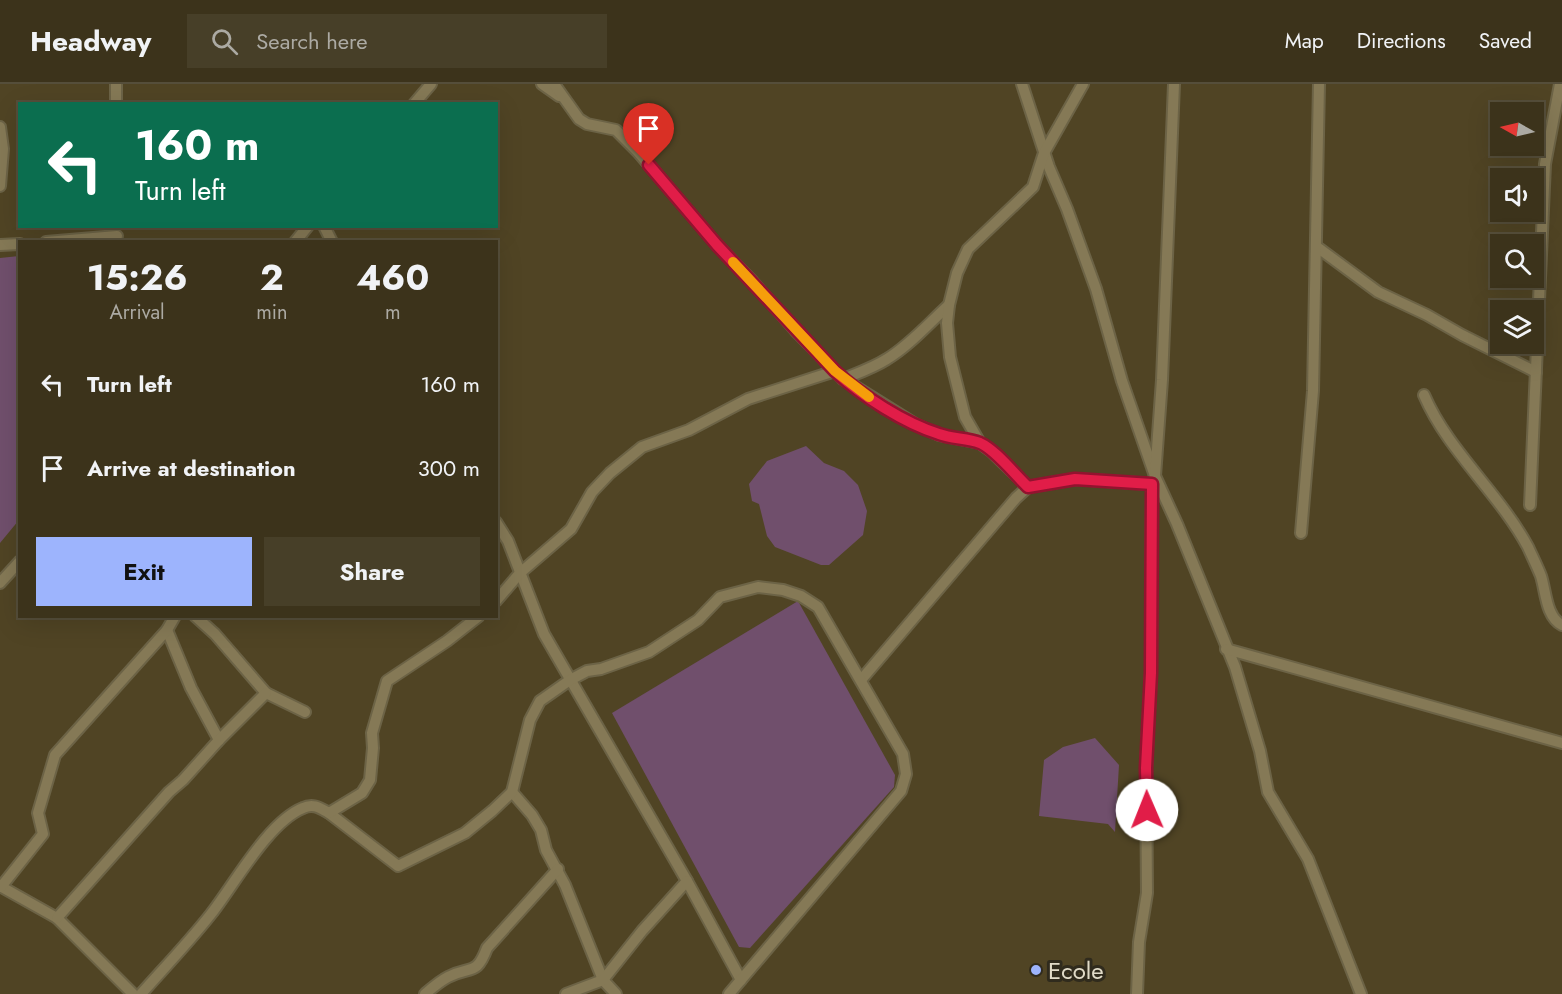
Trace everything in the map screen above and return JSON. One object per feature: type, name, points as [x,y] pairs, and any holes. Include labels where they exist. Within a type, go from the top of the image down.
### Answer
[{"type":"street","points":[[116,84],[116,102]]},
{"type":"street","points":[[416,102],[431,84]]},
{"type":"street","points":[[542,84],[566,102]]},
{"type":"street","points":[[554,84],[579,119],[616,130],[623,137],[717,245],[839,375],[915,424],[939,435],[980,443]]},
{"type":"street","points":[[1022,84],[1044,153],[1096,289],[1122,381],[1154,480],[1178,524],[1235,667],[1260,751],[1268,792],[1308,859],[1360,994]]},
{"type":"street","points":[[1028,487],[980,443],[965,417],[950,357],[947,323],[949,304],[957,273],[968,249],[1033,187],[1044,153],[1083,84]]},
{"type":"street","points":[[1137,994],[1139,942],[1146,893],[1146,768],[1151,673],[1154,480],[1162,380],[1174,84]]},
{"type":"street","points":[[1301,533],[1312,392],[1319,84]]},
{"type":"street","points":[[1530,505],[1545,164],[1560,84]]},
{"type":"street","points":[[0,127],[2,148],[0,186]]},
{"type":"street","points":[[297,240],[306,228]]},
{"type":"street","points":[[66,240],[117,235]]},
{"type":"street","points":[[0,245],[18,244]]},
{"type":"street","points":[[1317,247],[1378,292],[1536,372]]},
{"type":"street","points":[[498,599],[520,573],[571,529],[592,492],[610,473],[642,447],[688,430],[748,399],[869,369],[907,344],[949,304]]},
{"type":"street","points":[[1424,395],[1444,431],[1514,524],[1540,575],[1552,615],[1557,623],[1562,625]]},
{"type":"street","points":[[861,680],[1016,498],[1028,487],[1075,479],[1154,480]]},
{"type":"street","points":[[498,525],[508,542],[544,634],[687,880],[741,980]]},
{"type":"street","points":[[0,583],[18,563]]},
{"type":"street","points":[[141,994],[211,914],[234,879],[282,821],[302,808],[317,807],[329,813],[398,866],[465,833],[512,792],[530,720],[540,701],[587,671],[601,669],[649,652],[698,620],[720,597],[758,587],[792,593],[818,607],[903,754],[906,774],[901,790],[729,994]]},
{"type":"street","points":[[133,994],[57,918],[1,887],[43,834],[38,813],[55,755],[167,630],[174,618]]},
{"type":"street","points":[[197,618],[215,634],[266,693],[305,712]]},
{"type":"street","points":[[329,813],[362,793],[370,780],[372,733],[387,681],[447,641],[476,618]]},
{"type":"street","points":[[167,630],[191,688],[219,740]]},
{"type":"street","points":[[1226,649],[1562,743]]},
{"type":"street","points":[[57,918],[169,792],[266,693]]},
{"type":"street","points":[[512,792],[532,815],[541,830],[546,850],[566,885],[603,980],[616,994]]},
{"type":"street","points":[[425,994],[448,977],[478,968],[487,948],[558,869]]},
{"type":"street","points":[[566,994],[603,980],[687,880]]},
{"type":"shaded area","points":[[18,256],[18,521],[0,543],[0,258]]},
{"type":"shaded area","points":[[806,446],[824,463],[844,471],[858,485],[867,511],[863,535],[829,565],[821,565],[775,547],[767,536],[759,504],[752,501],[749,484],[767,461]]},
{"type":"shaded area","points":[[798,601],[895,775],[894,787],[750,948],[739,947],[612,713]]},
{"type":"shaded area","points":[[1095,738],[1119,765],[1115,832],[1108,824],[1039,816],[1044,760],[1063,747]]},
{"type":"slow traffic","points":[[733,262],[843,379],[869,397]]},
{"type":"place","name":"Ecole","points":[[1036,970]]},
{"type":"route","points":[[649,165],[696,222],[835,371],[854,387],[893,412],[939,435],[980,443],[1028,487],[1075,479],[1152,484],[1151,673],[1146,768],[1147,810]]}]
